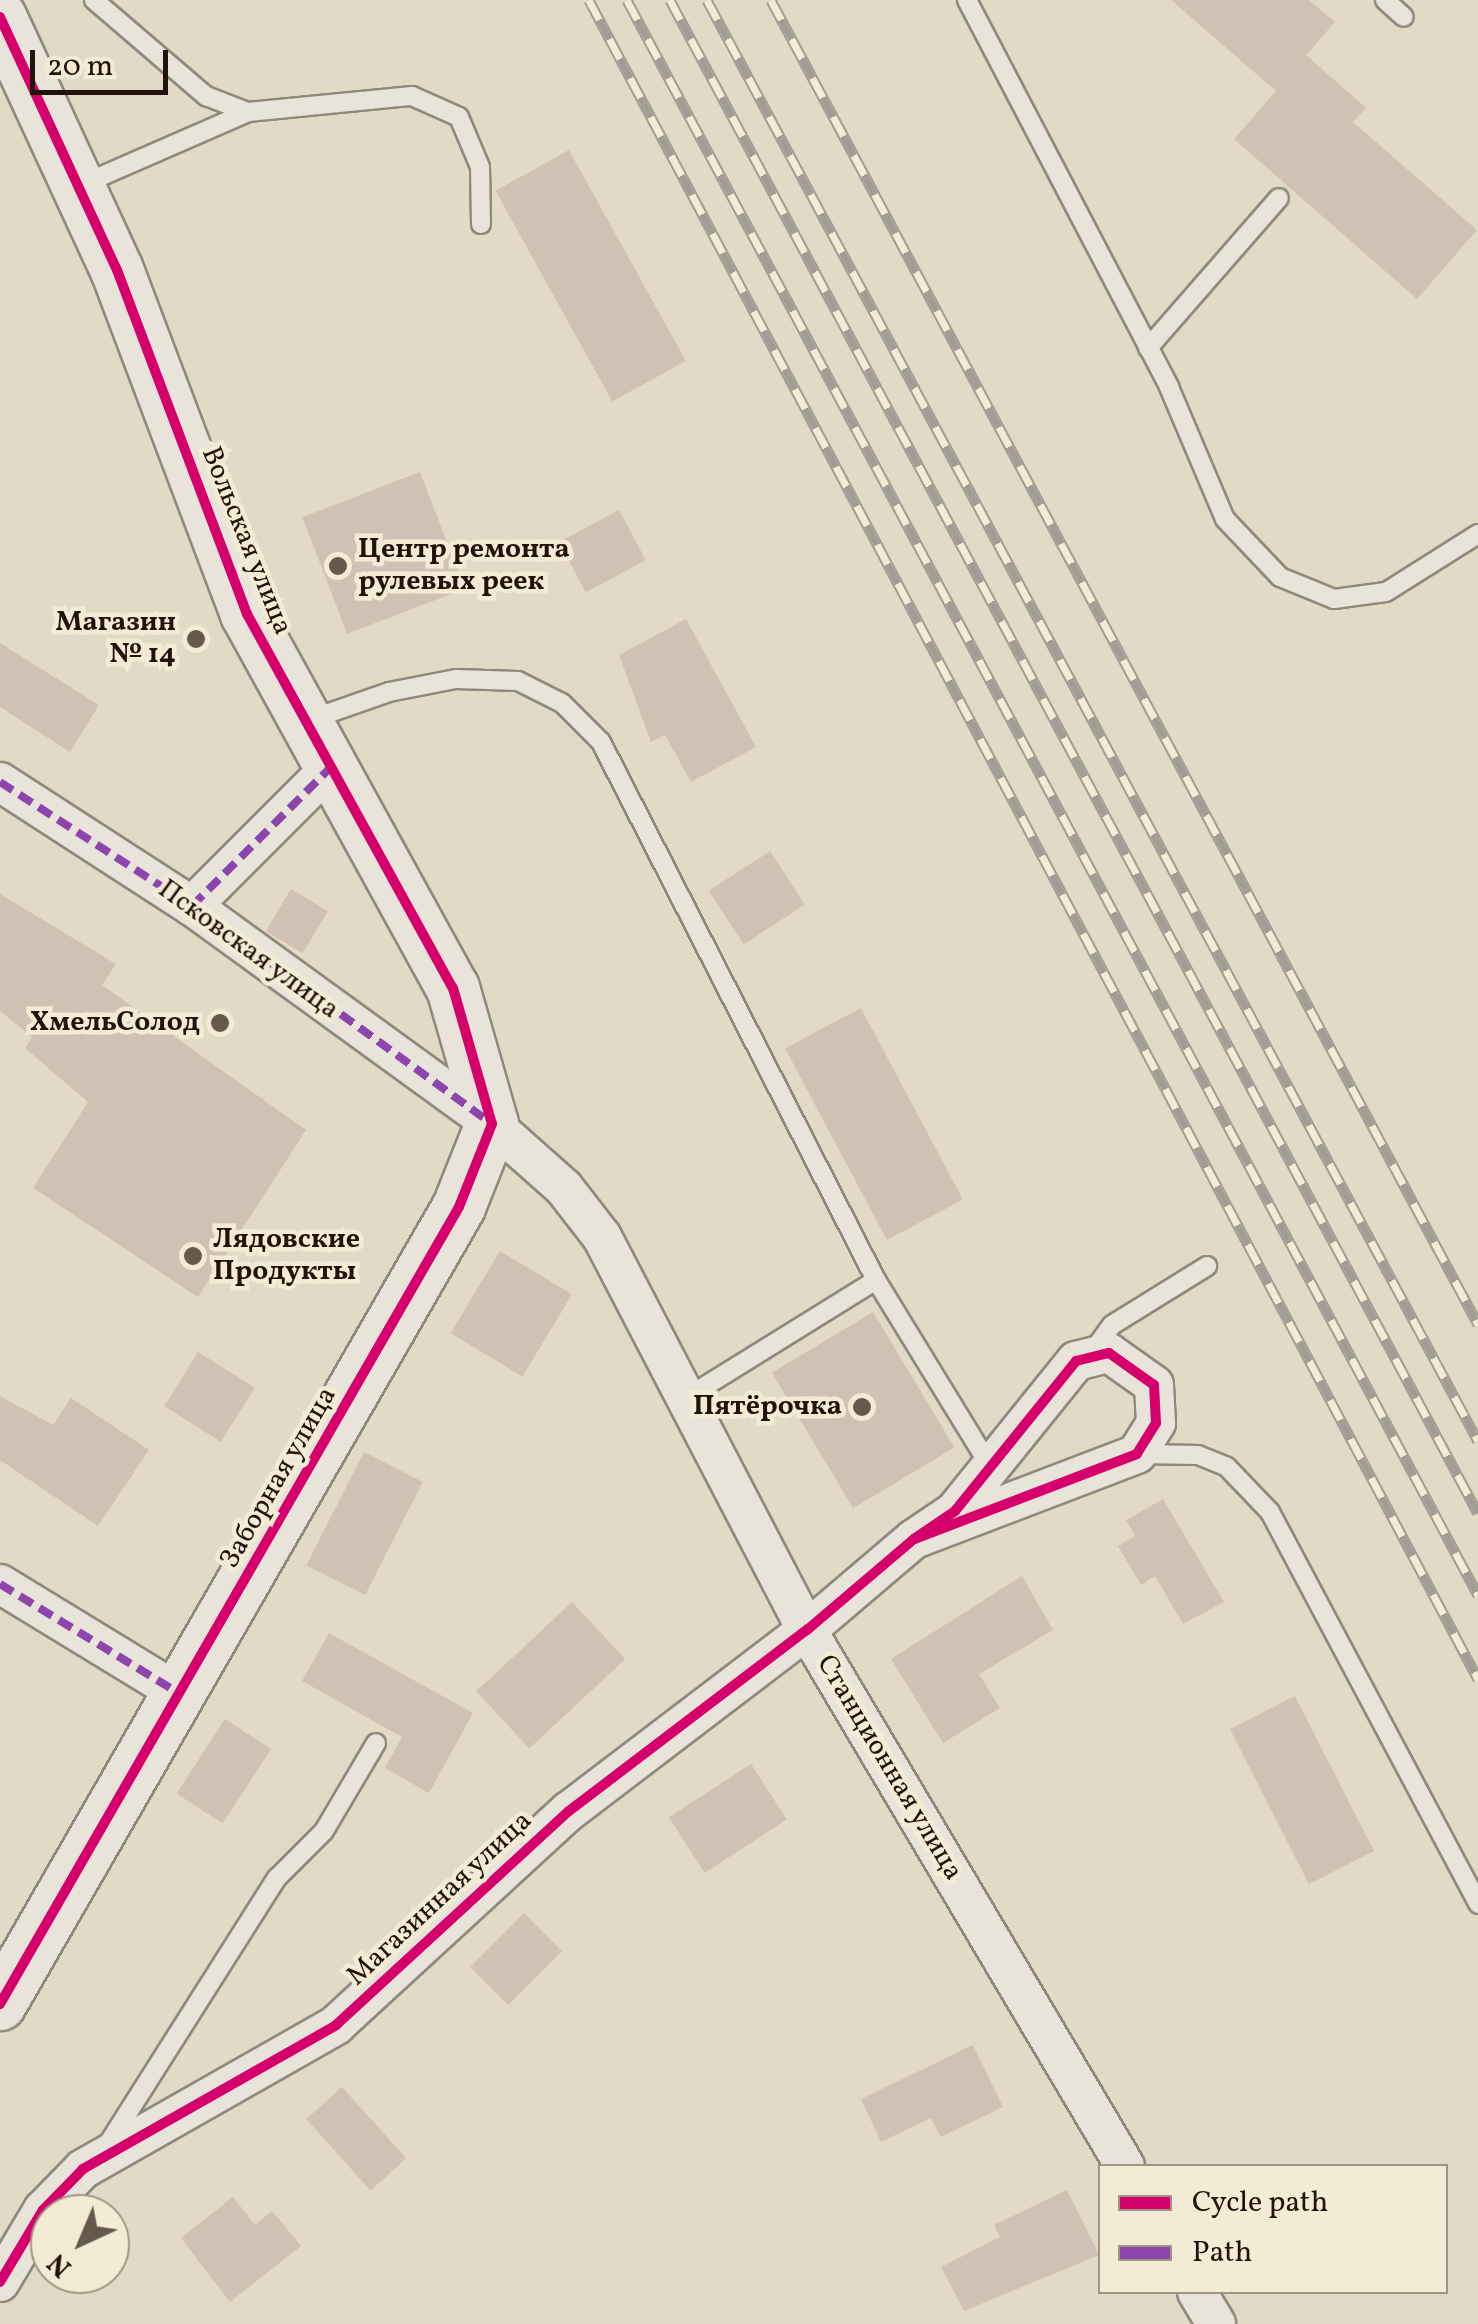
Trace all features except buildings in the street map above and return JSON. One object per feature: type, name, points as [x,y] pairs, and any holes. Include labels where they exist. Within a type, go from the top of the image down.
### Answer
[{"type":"street","name":"Вольская улица","points":[[0,17],[81,185],[247,614],[453,988],[492,1124]]},
{"type":"street","points":[[192,906],[330,768]]},
{"type":"street","name":"Псковская улица","points":[[0,782],[192,906],[492,1124]]},
{"type":"street","name":"Станционная улица","points":[[492,1124],[602,1237],[807,1630],[1124,2164]]},
{"type":"street","name":"Заборная улица","points":[[0,2004],[182,1694],[459,1207],[492,1124]]},
{"type":"street","points":[[1092,1354],[1126,1358],[1154,1385],[1156,1424],[1137,1454]]},
{"type":"street","name":"Магазинная улица","points":[[0,2282],[43,2210],[100,2158],[336,2025],[569,1811],[807,1630],[993,1472],[1059,1379],[1092,1354]]},
{"type":"street","name":"Магазинная улица","points":[[914,1539],[1137,1454]]},
{"type":"street","points":[[0,1584],[182,1694]]},
{"type":"street","points":[[1199,2294],[1216,2324]]},
{"type":"lane","points":[[94,0],[206,96],[248,112]]},
{"type":"lane","points":[[967,0],[1148,348],[1226,519],[1280,577],[1334,599],[1386,592],[1478,534]]},
{"type":"lane","points":[[1385,0],[1404,17]]},
{"type":"lane","points":[[81,185],[248,112],[412,96],[458,117],[480,167],[481,224]]},
{"type":"lane","points":[[1148,348],[1279,198]]},
{"type":"lane","points":[[304,722],[456,679],[518,681],[562,703],[601,742],[876,1280],[993,1472]]},
{"type":"lane","points":[[1092,1354],[1112,1325],[1207,1266]]},
{"type":"lane","points":[[686,1398],[876,1280]]},
{"type":"lane","points":[[1137,1454],[1198,1455],[1227,1467],[1270,1512],[1478,1904]]},
{"type":"lane","points":[[100,2158],[277,1878],[324,1832],[376,1743]]},
{"type":"railway","points":[[589,0],[1478,1679]]},
{"type":"railway","points":[[627,0],[1478,1595]]},
{"type":"railway","points":[[670,0],[1478,1513]]},
{"type":"railway","points":[[707,0],[1478,1441]]},
{"type":"railway","points":[[771,0],[1478,1324]]},
{"type":"marked path","points":[[192,906],[330,768]]},
{"type":"marked path","points":[[0,782],[192,906],[492,1124]]},
{"type":"marked path","points":[[0,1584],[182,1695]]},
{"type":"cycle path","points":[[0,17],[117,270],[247,614],[453,988],[492,1124],[459,1207],[0,2004]]},
{"type":"cycle path","points":[[0,2282],[43,2210],[83,2169],[336,2025],[569,1811],[807,1630],[914,1539],[955,1511],[1076,1361],[1109,1353],[1154,1385],[1156,1423],[1137,1454],[914,1539]]},
{"type":"place","name":"Центр ремонта рулевых реек","points":[[338,566]]},
{"type":"place","name":"Магазин № 14","points":[[196,639]]},
{"type":"place","name":"ХмельСолод","points":[[220,1023]]},
{"type":"place","name":"Лядовские Продукты","points":[[193,1256]]},
{"type":"place","name":"Пятёрочка","points":[[862,1407]]}]
